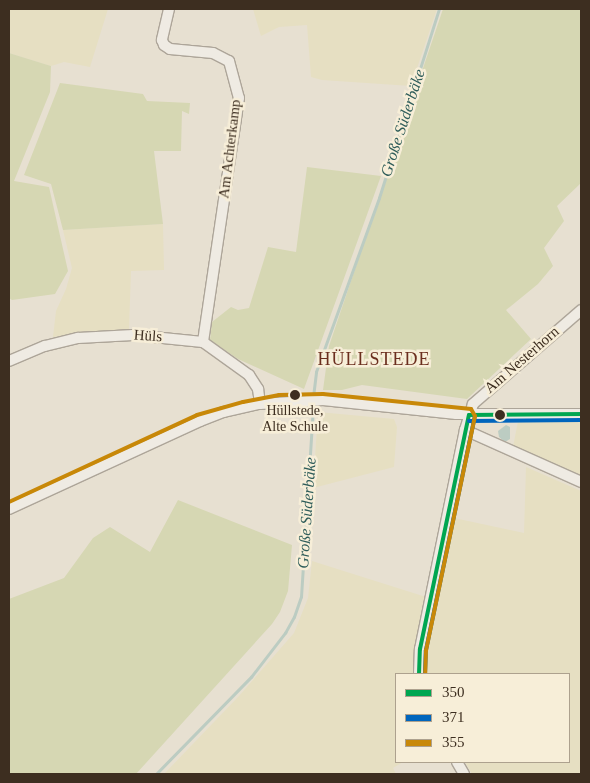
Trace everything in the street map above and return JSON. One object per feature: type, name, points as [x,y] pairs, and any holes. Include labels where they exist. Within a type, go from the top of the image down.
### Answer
[{"type":"street","name":"Am Achterkamp","points":[[169,9],[162,40],[164,45],[170,49],[213,53],[229,60],[239,98],[203,342]]},
{"type":"street","name":"Am Nesterhorn","points":[[419,673],[420,650],[469,415],[478,398],[581,310]]},
{"type":"street","name":"Hüls","points":[[9,362],[45,346],[78,338],[133,334],[203,342],[249,375],[258,389],[260,404]]},
{"type":"street","points":[[9,509],[200,421],[224,412],[260,404],[323,400],[469,415],[581,414]]},
{"type":"street","points":[[465,430],[581,482]]},
{"type":"street","points":[[458,763],[464,774]]},
{"type":"shaded area","points":[[9,9],[108,9],[90,67],[64,62],[51,66],[9,53]]},
{"type":"shaded area","points":[[253,9],[437,9],[411,86],[322,80],[311,77],[307,25],[279,27],[261,36]]},
{"type":"shaded area","points":[[163,224],[164,270],[131,271],[129,329],[53,337],[56,311],[66,289],[72,268],[63,230]]},
{"type":"shaded area","points":[[318,412],[394,419],[397,427],[394,467],[313,488]]},
{"type":"shaded area","points":[[581,419],[581,480],[513,447],[518,421]]},
{"type":"shaded area","points":[[506,425],[510,427],[510,439],[505,442],[499,437],[498,431]]},
{"type":"shaded area","points":[[526,467],[581,491],[581,774],[472,774],[466,763],[570,763],[570,673],[427,673],[423,654],[454,518],[524,533]]},
{"type":"shaded area","points":[[312,561],[426,597],[415,649],[414,673],[395,673],[395,763],[401,763],[393,768],[396,774],[164,774],[239,696],[294,633],[308,598]]},
{"type":"green space","points":[[443,9],[581,9],[581,183],[557,206],[564,221],[544,248],[553,266],[538,284],[506,310],[531,339],[467,399],[362,385],[342,390],[323,390],[329,346]]},
{"type":"green space","points":[[9,53],[51,66],[50,92],[14,181],[49,187],[68,271],[55,294],[12,300],[9,298]]},
{"type":"green space","points":[[60,83],[143,94],[147,101],[190,103],[189,114],[182,111],[181,151],[154,151],[163,224],[63,230],[51,184],[24,175]]},
{"type":"green space","points":[[307,167],[381,176],[304,389],[238,359],[210,340],[212,322],[231,307],[238,310],[249,308],[268,247],[296,252]]},
{"type":"green space","points":[[178,500],[292,545],[288,591],[280,612],[272,624],[136,774],[9,774],[9,599],[64,578],[93,538],[110,527],[150,552]]},
{"type":"waterway","name":"Große Süderbäke","points":[[313,397],[316,372],[379,198],[439,9]]},
{"type":"waterway","name":"Große Süderbäke","points":[[156,774],[251,677],[285,633],[294,617],[301,597],[313,405]]},
{"type":"transit line","name":"355","points":[[9,502],[197,415],[243,402],[279,395],[323,394],[471,409],[475,416],[426,650],[425,673]]},
{"type":"transit line","name":"350","points":[[469,415],[581,414]]},
{"type":"transit line","name":"350","points":[[419,673],[420,649],[469,415]]},
{"type":"transit line","name":"371","points":[[425,673],[426,650],[475,416]]},
{"type":"transit line","name":"371","points":[[469,421],[581,420]]},
{"type":"place","name":"Hüllstede, Alte Schule","points":[[295,395]]},
{"type":"district","name":"HÜLLSTEDE","points":[[374,359]]}]
